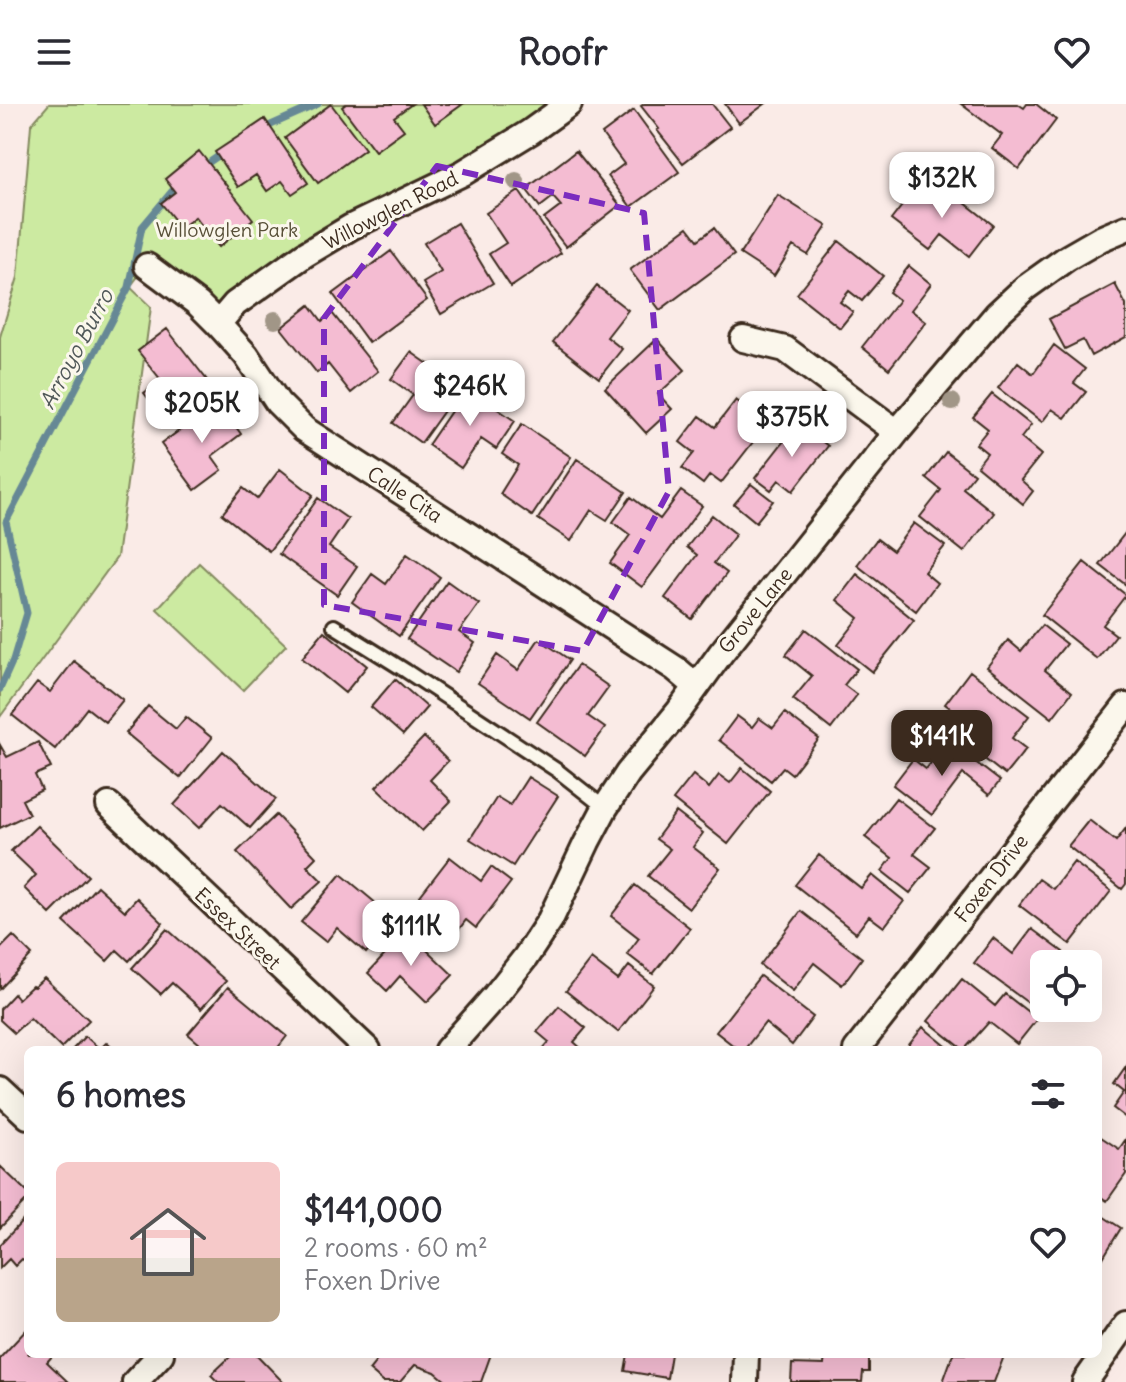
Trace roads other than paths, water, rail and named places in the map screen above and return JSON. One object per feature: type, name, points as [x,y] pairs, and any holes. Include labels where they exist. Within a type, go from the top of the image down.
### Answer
[{"type":"street","name":"Willowglen Road","points":[[218,324],[235,304],[304,255],[351,227],[463,173],[569,104]]},
{"type":"street","name":"Grove Lane","points":[[451,1046],[525,958],[550,920],[605,808],[628,773],[897,432],[997,314],[1025,288],[1067,258],[1126,228]]},
{"type":"street","name":"Calle Cita","points":[[147,266],[198,304],[218,324],[246,355],[278,403],[304,429],[676,669],[696,686]]},
{"type":"street","points":[[743,339],[785,349],[897,432]]},
{"type":"street","name":"Foxen Drive","points":[[859,1046],[1126,706]]},
{"type":"street","name":"Essex Street","points":[[109,805],[364,1046]]},
{"type":"street","points":[[0,1090],[24,1112]]},
{"type":"street","points":[[1085,1382],[1126,1324]]},
{"type":"street","points":[[143,1380],[158,1358]]},
{"type":"street","points":[[745,1382],[746,1358]]},
{"type":"lane","points":[[334,626],[558,771],[605,808]]},
{"type":"waterway","name":"Arroyo Burro","points":[[262,129],[318,104]]},
{"type":"waterway","name":"Arroyo Burro","points":[[201,168],[224,152]]},
{"type":"waterway","name":"Arroyo Burro","points":[[0,689],[13,660],[27,613],[6,522],[129,287],[142,227],[178,184]]},
{"type":"park label","name":"Willowglen Park","points":[[227,229]]}]
